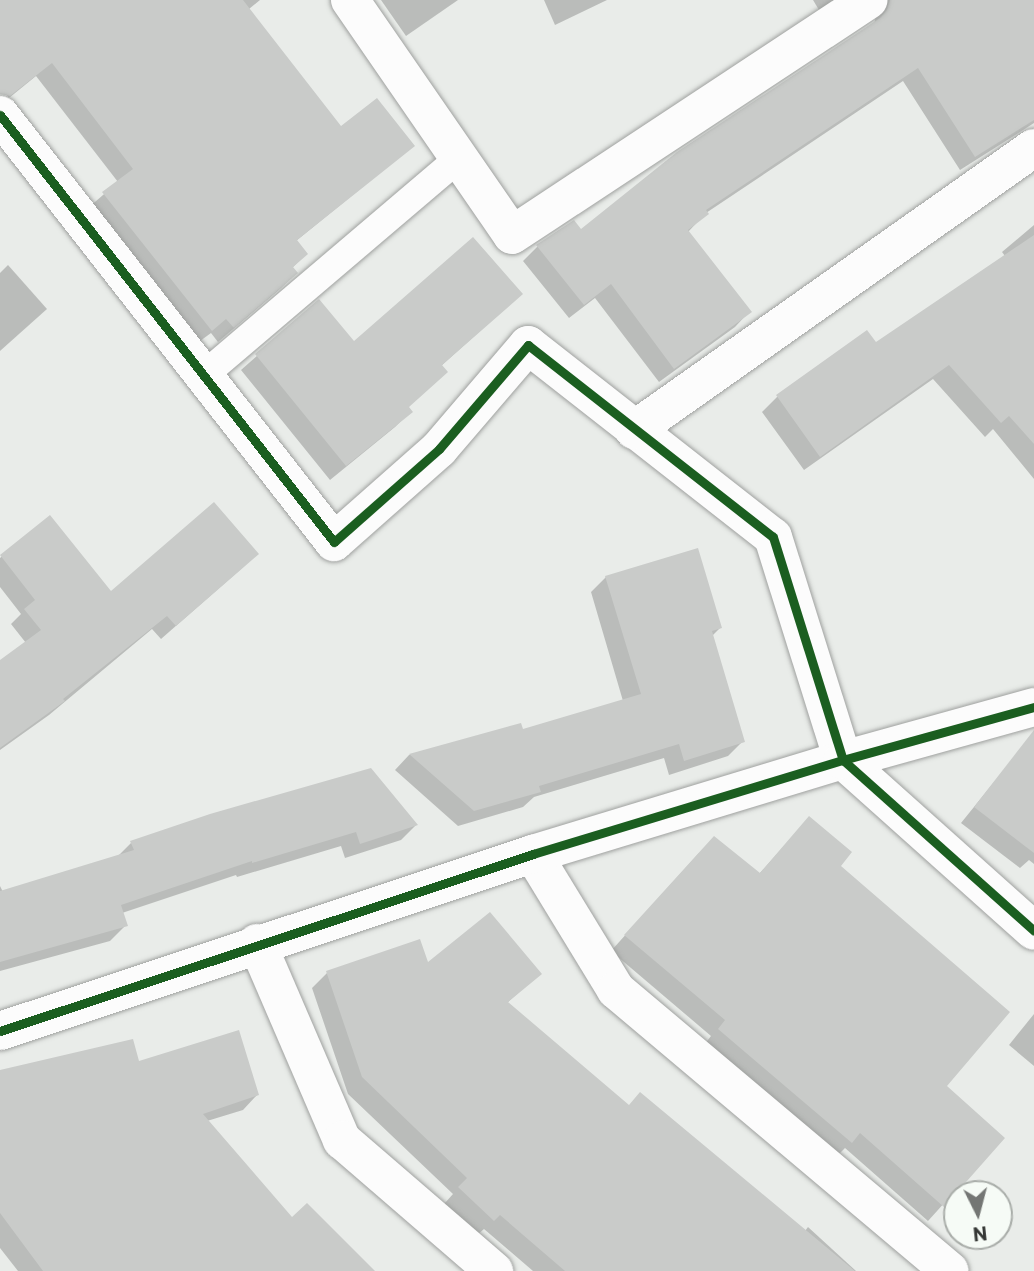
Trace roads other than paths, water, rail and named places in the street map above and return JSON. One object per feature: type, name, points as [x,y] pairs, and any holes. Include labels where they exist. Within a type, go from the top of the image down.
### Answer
[{"type":"street","points":[[350,0],[512,235],[868,0]]},
{"type":"street","points":[[0,115],[334,542],[439,449],[528,345],[773,537],[843,760],[1034,931]]},
{"type":"street","points":[[634,430],[1034,148]]},
{"type":"street","points":[[0,1031],[257,943],[533,854],[843,760],[1034,707]]},
{"type":"street","points":[[533,854],[616,990],[950,1271]]},
{"type":"street","points":[[257,943],[342,1140],[494,1271]]},
{"type":"lane","points":[[204,375],[459,158]]}]
